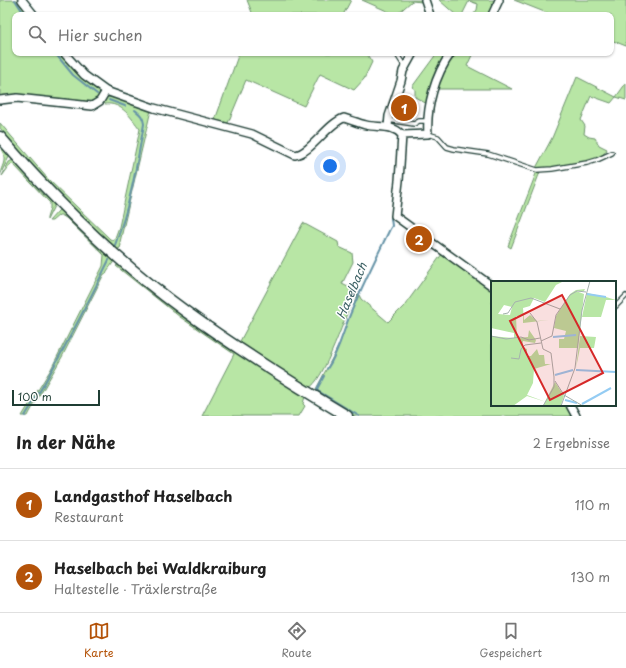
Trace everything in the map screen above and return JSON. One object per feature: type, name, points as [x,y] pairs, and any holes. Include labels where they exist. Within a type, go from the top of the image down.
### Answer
[{"type":"street","points":[[22,0],[32,12]]},
{"type":"street","points":[[426,0],[429,12]]},
{"type":"street","points":[[493,12],[499,0]]},
{"type":"street","points":[[67,56],[84,75],[106,91],[154,108],[252,134],[295,155],[303,152],[334,124],[344,118],[366,125],[388,124],[402,135],[428,134],[428,121],[433,91],[441,68],[449,56]]},
{"type":"street","points":[[388,124],[392,105],[403,71],[411,56]]},
{"type":"street","points":[[0,100],[17,98],[92,106],[100,101],[106,91]]},
{"type":"street","points":[[402,135],[395,216],[491,285]]},
{"type":"street","points":[[0,137],[70,213],[94,236],[149,283],[183,310],[242,351],[347,416]]},
{"type":"street","points":[[571,406],[576,416]]},
{"type":"lane","points":[[398,56],[403,64],[403,71]]},
{"type":"lane","points":[[388,124],[414,124],[419,121],[428,121]]},
{"type":"lane","points":[[428,134],[438,137],[447,147],[488,154],[537,170],[587,163],[612,153]]},
{"type":"lane","points":[[616,305],[626,296]]},
{"type":"green space","points":[[0,0],[19,0],[29,12],[12,12],[12,56],[63,56],[71,66],[98,88],[100,92],[98,100],[91,103],[0,97]]},
{"type":"green space","points":[[247,0],[351,0],[345,12],[252,12]]},
{"type":"green space","points":[[362,0],[423,0],[422,2],[412,1],[399,12],[389,12]]},
{"type":"green space","points":[[439,0],[496,0],[491,12],[475,12],[478,4],[469,1],[464,12],[453,12]]},
{"type":"green space","points":[[514,0],[626,0],[626,46],[614,41],[614,12],[544,12]]},
{"type":"green space","points":[[238,56],[368,56],[372,62],[364,79],[354,90],[320,74],[304,106],[246,80],[228,123],[215,120]]},
{"type":"green space","points":[[435,56],[448,56],[427,104],[415,97],[415,89],[412,87]]},
{"type":"green space","points":[[452,56],[472,56],[467,66],[512,89],[436,89]]},
{"type":"green space","points":[[577,77],[616,97],[611,103],[591,96],[581,120],[585,126],[584,134],[595,138],[599,145],[607,149],[604,154],[597,158],[579,164],[543,169],[536,168],[552,138]]},
{"type":"green space","points":[[626,83],[626,100],[616,97]]},
{"type":"green space","points":[[107,97],[151,110],[120,242],[121,245],[120,248],[116,250],[61,198],[0,128],[0,123],[48,179],[112,240],[115,238],[119,227],[140,129],[121,108],[111,104],[105,104],[103,101]]},
{"type":"green space","points":[[0,144],[8,153],[9,157],[0,175],[4,155]]},
{"type":"green space","points":[[13,160],[54,201],[55,204],[47,220],[50,203],[14,165],[11,164],[2,176],[9,162]]},
{"type":"green space","points":[[537,171],[540,172],[511,248],[508,246]]},
{"type":"green space","points":[[63,209],[115,260],[106,274],[104,274],[62,357],[28,416],[22,416],[51,369],[103,266],[104,255],[66,218],[59,215],[52,221],[49,221],[59,210]]},
{"type":"green space","points":[[303,223],[338,242],[339,247],[352,253],[353,262],[342,284],[356,291],[328,360],[314,384],[308,388],[238,345]]},
{"type":"green space","points":[[442,254],[491,289],[491,406],[569,406],[574,416],[354,416],[319,395],[315,391],[339,345],[358,293],[361,299],[388,322],[405,305]]},
{"type":"green space","points":[[119,264],[305,396],[303,404],[305,406],[299,416],[202,416],[234,354],[180,317],[116,266]]},
{"type":"waterway","points":[[15,0],[23,12]]},
{"type":"waterway","points":[[57,56],[73,75],[97,94]]},
{"type":"waterway","points":[[109,100],[125,106]]},
{"type":"waterway","points":[[115,245],[129,200],[144,124],[143,119],[135,110]]},
{"type":"waterway","name":"Haselbach","points":[[327,369],[335,355],[361,289],[392,226],[391,218]]},
{"type":"waterway","points":[[25,416],[48,378],[109,260]]},
{"type":"waterway","name":"Haselbach","points":[[324,376],[317,389],[318,391],[359,416]]},
{"type":"place","name":"Landgasthof Haselbach","points":[[404,108]]},
{"type":"place","name":"Haselbach bei Waldkraiburg","points":[[419,239]]}]
